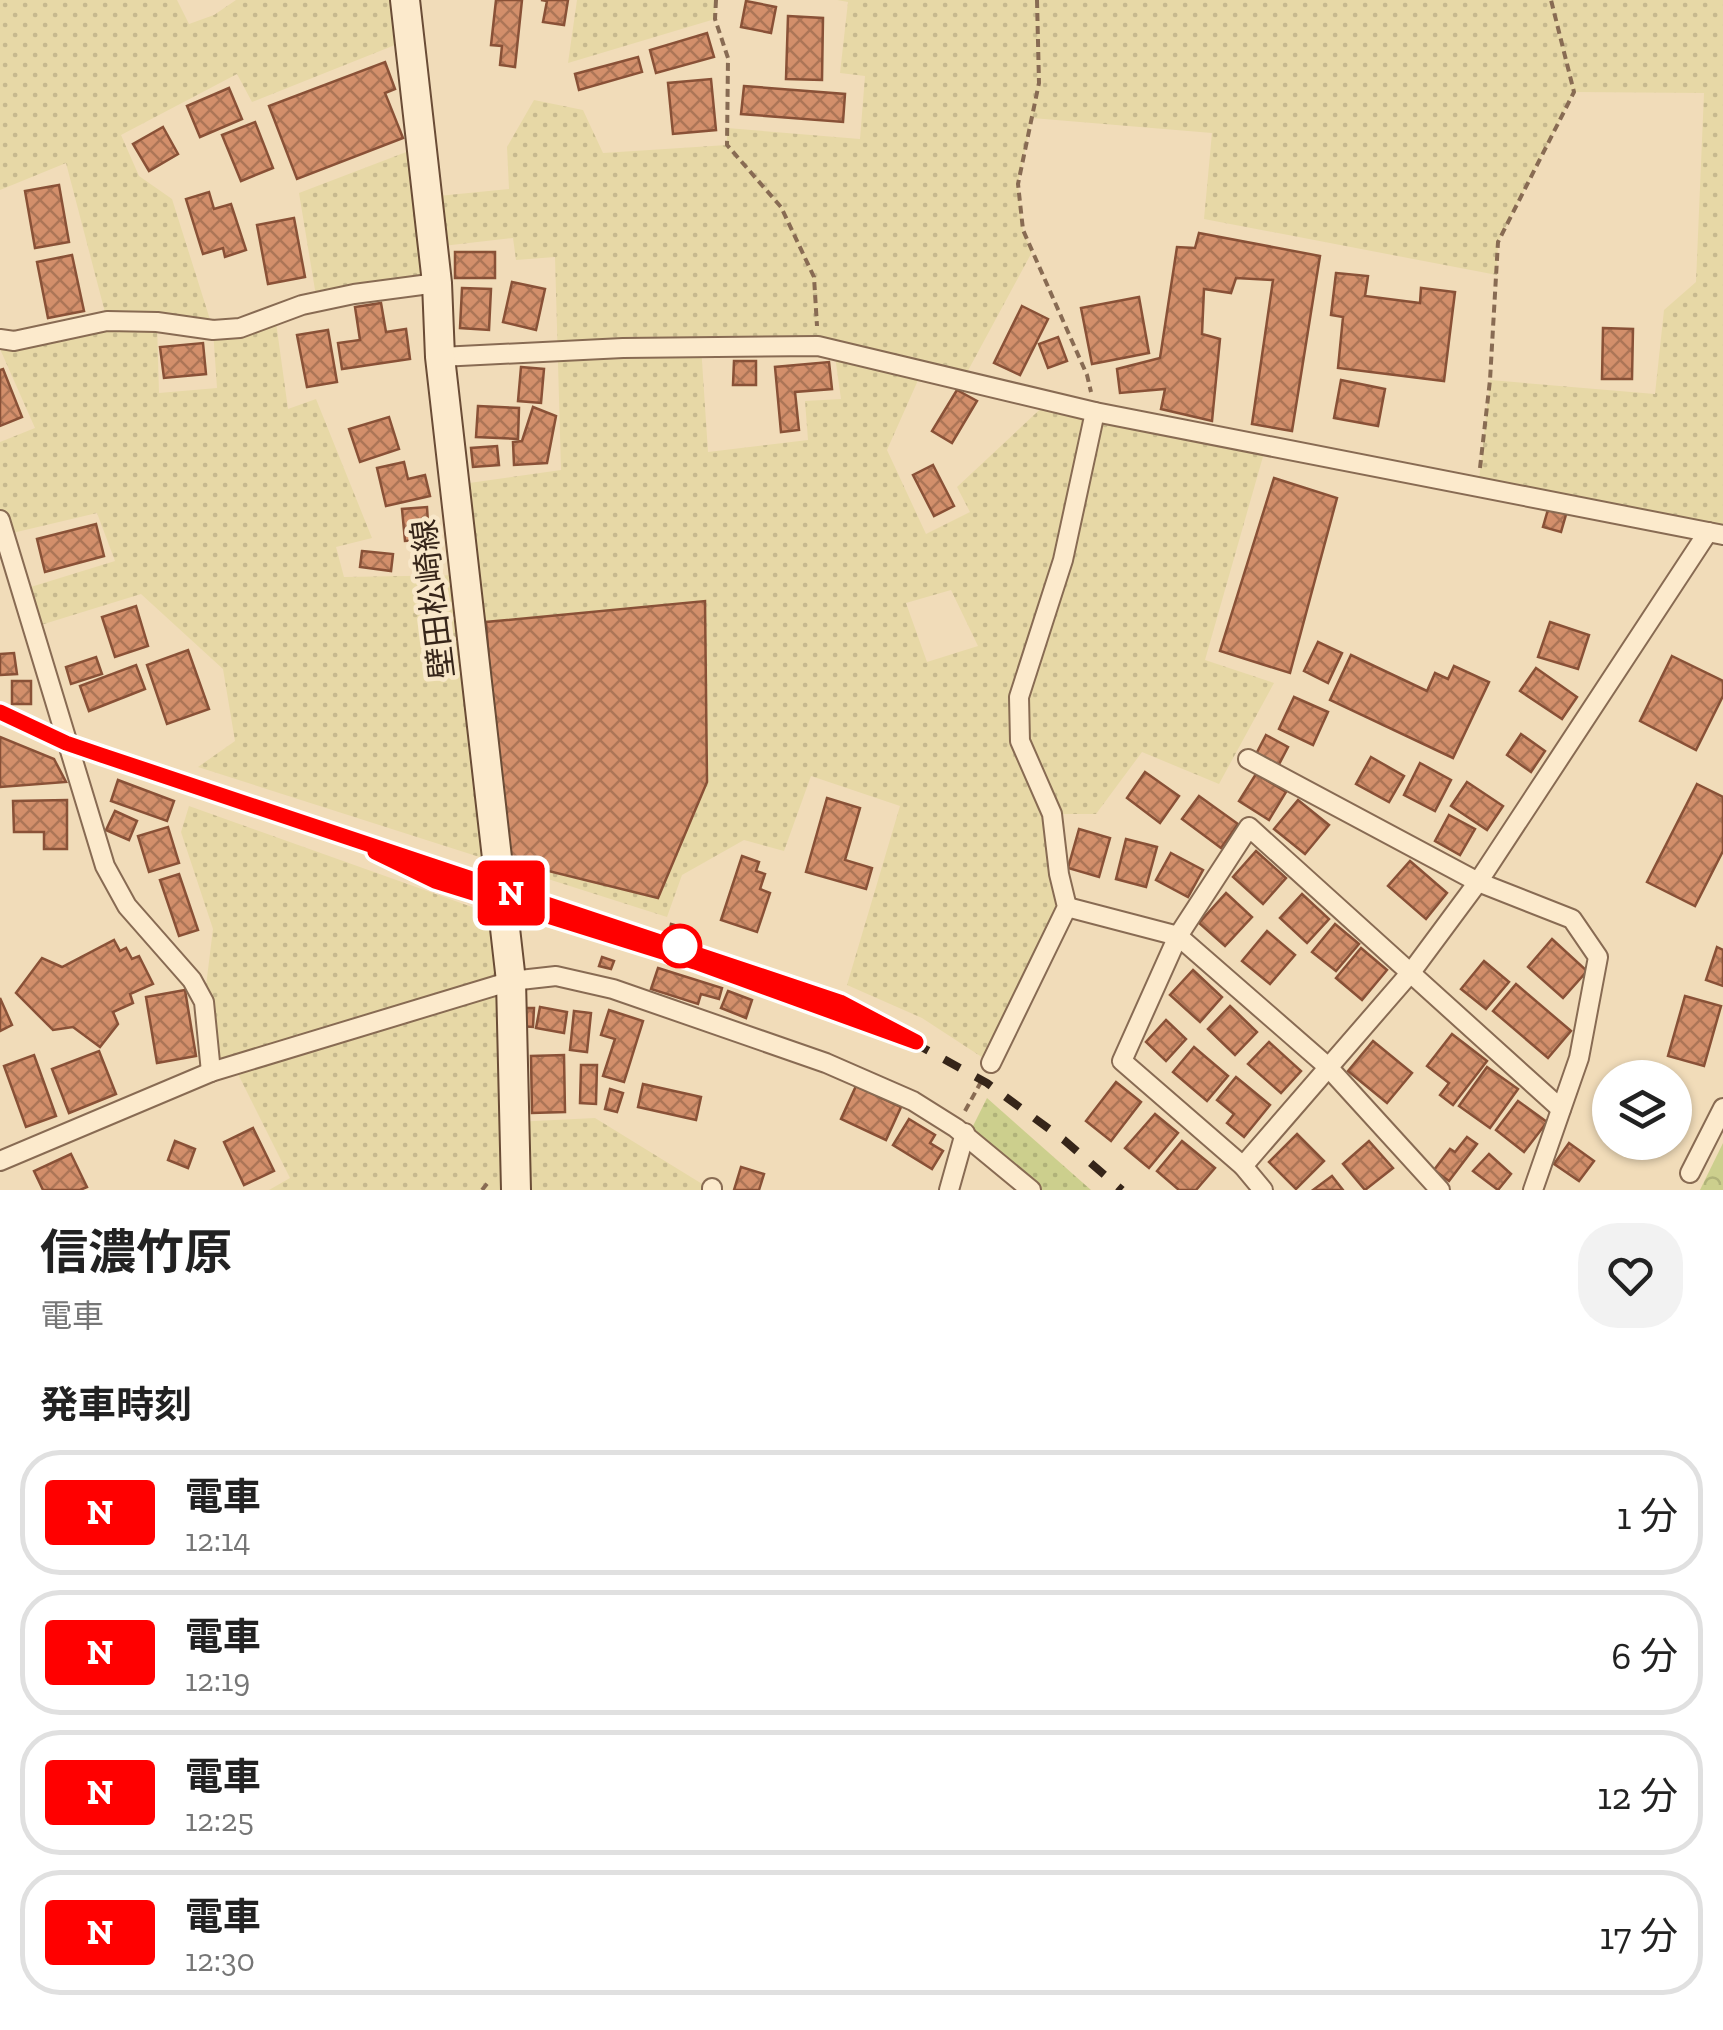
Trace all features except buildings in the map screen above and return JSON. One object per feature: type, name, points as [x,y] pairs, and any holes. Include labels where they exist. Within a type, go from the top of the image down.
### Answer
[{"type":"main road","name":"壁田松崎線","points":[[405,0],[437,283],[440,357],[511,981],[516,1190]]},
{"type":"street","points":[[0,339],[14,341],[107,321],[157,322],[213,330],[240,328],[302,305],[437,283]]},
{"type":"street","points":[[440,357],[623,348],[818,346],[1095,412],[1716,534],[1478,882],[1412,971],[1243,1166]]},
{"type":"street","points":[[991,1063],[1067,906],[1058,874],[1052,814],[1020,741],[1019,696],[1063,560],[1095,412]]},
{"type":"street","points":[[0,520],[106,866],[127,906],[192,980],[204,1002],[211,1072]]},
{"type":"street","points":[[1248,759],[1478,882],[1572,919],[1598,957],[1579,1058],[1533,1190]]},
{"type":"street","points":[[1263,1190],[1243,1166],[1122,1061],[1178,936],[1249,827],[1561,1109]]},
{"type":"street","points":[[1067,906],[1178,936],[1327,1066],[1440,1190]]},
{"type":"street","points":[[0,1161],[211,1072],[511,981],[556,976],[613,989],[826,1063],[913,1101],[960,1131],[1031,1190]]},
{"type":"street","points":[[1690,1173],[1723,1108]]},
{"type":"street","points":[[949,1190],[960,1131]]},
{"type":"path","points":[[716,0],[716,19],[728,58],[728,146],[781,207],[814,277],[818,346]]},
{"type":"path","points":[[1037,0],[1039,83],[1018,184],[1023,230],[1087,375],[1095,412]]},
{"type":"path","points":[[1478,489],[1490,380],[1498,242],[1574,92],[1550,0]]},
{"type":"path","points":[[960,1131],[991,1063]]},
{"type":"shaded area","points":[[0,0],[177,0],[189,24],[214,15],[236,0],[405,0],[410,39],[252,102],[237,74],[121,135],[139,176],[172,199],[213,329],[275,315],[288,409],[316,399],[372,538],[336,547],[344,577],[465,575],[455,485],[561,470],[555,257],[516,260],[513,238],[434,247],[437,283],[317,302],[299,193],[422,146],[428,197],[509,189],[507,147],[534,100],[583,110],[603,153],[727,145],[727,128],[860,139],[865,76],[840,73],[848,2],[837,0],[1723,0],[1723,535],[1478,489],[1490,380],[1655,394],[1664,310],[1696,282],[1704,93],[1574,92],[1498,242],[1497,275],[1204,219],[1212,133],[1032,118],[1018,184],[1023,230],[1032,252],[964,378],[923,369],[887,450],[926,534],[970,512],[957,487],[1050,400],[1266,446],[1205,660],[1274,683],[1219,784],[1142,752],[1096,814],[1052,814],[1067,907],[991,1063],[922,1018],[847,985],[900,806],[811,776],[784,851],[744,840],[682,875],[667,917],[198,767],[235,741],[223,669],[141,594],[31,628],[21,590],[115,561],[97,513],[4,535],[0,520],[0,442],[35,428],[0,349],[0,339],[107,320],[66,163],[0,190]],"holes":[[[157,322],[213,330],[217,388],[159,393]],[[701,346],[834,349],[841,399],[805,401],[808,440],[708,452]],[[951,590],[978,646],[927,662],[906,603]]]},
{"type":"shaded area","points":[[577,0],[716,0],[715,19],[568,63]]},
{"type":"shaded area","points":[[189,806],[503,918],[514,1122],[595,1118],[712,1190],[269,1190],[290,1178],[234,1066],[211,1072],[204,1002],[213,929],[181,832]]},
{"type":"green space","points":[[987,1098],[1091,1190],[1034,1190],[969,1134]]},
{"type":"green space","points":[[1723,1143],[1723,1190],[1700,1190]]},
{"type":"railway","points":[[0,712],[66,743],[840,1002],[987,1083],[1064,1140],[1122,1190]]},
{"type":"train","name":"N","points":[[0,712],[66,743],[840,1002],[916,1042],[695,962],[435,881],[375,852]]}]
